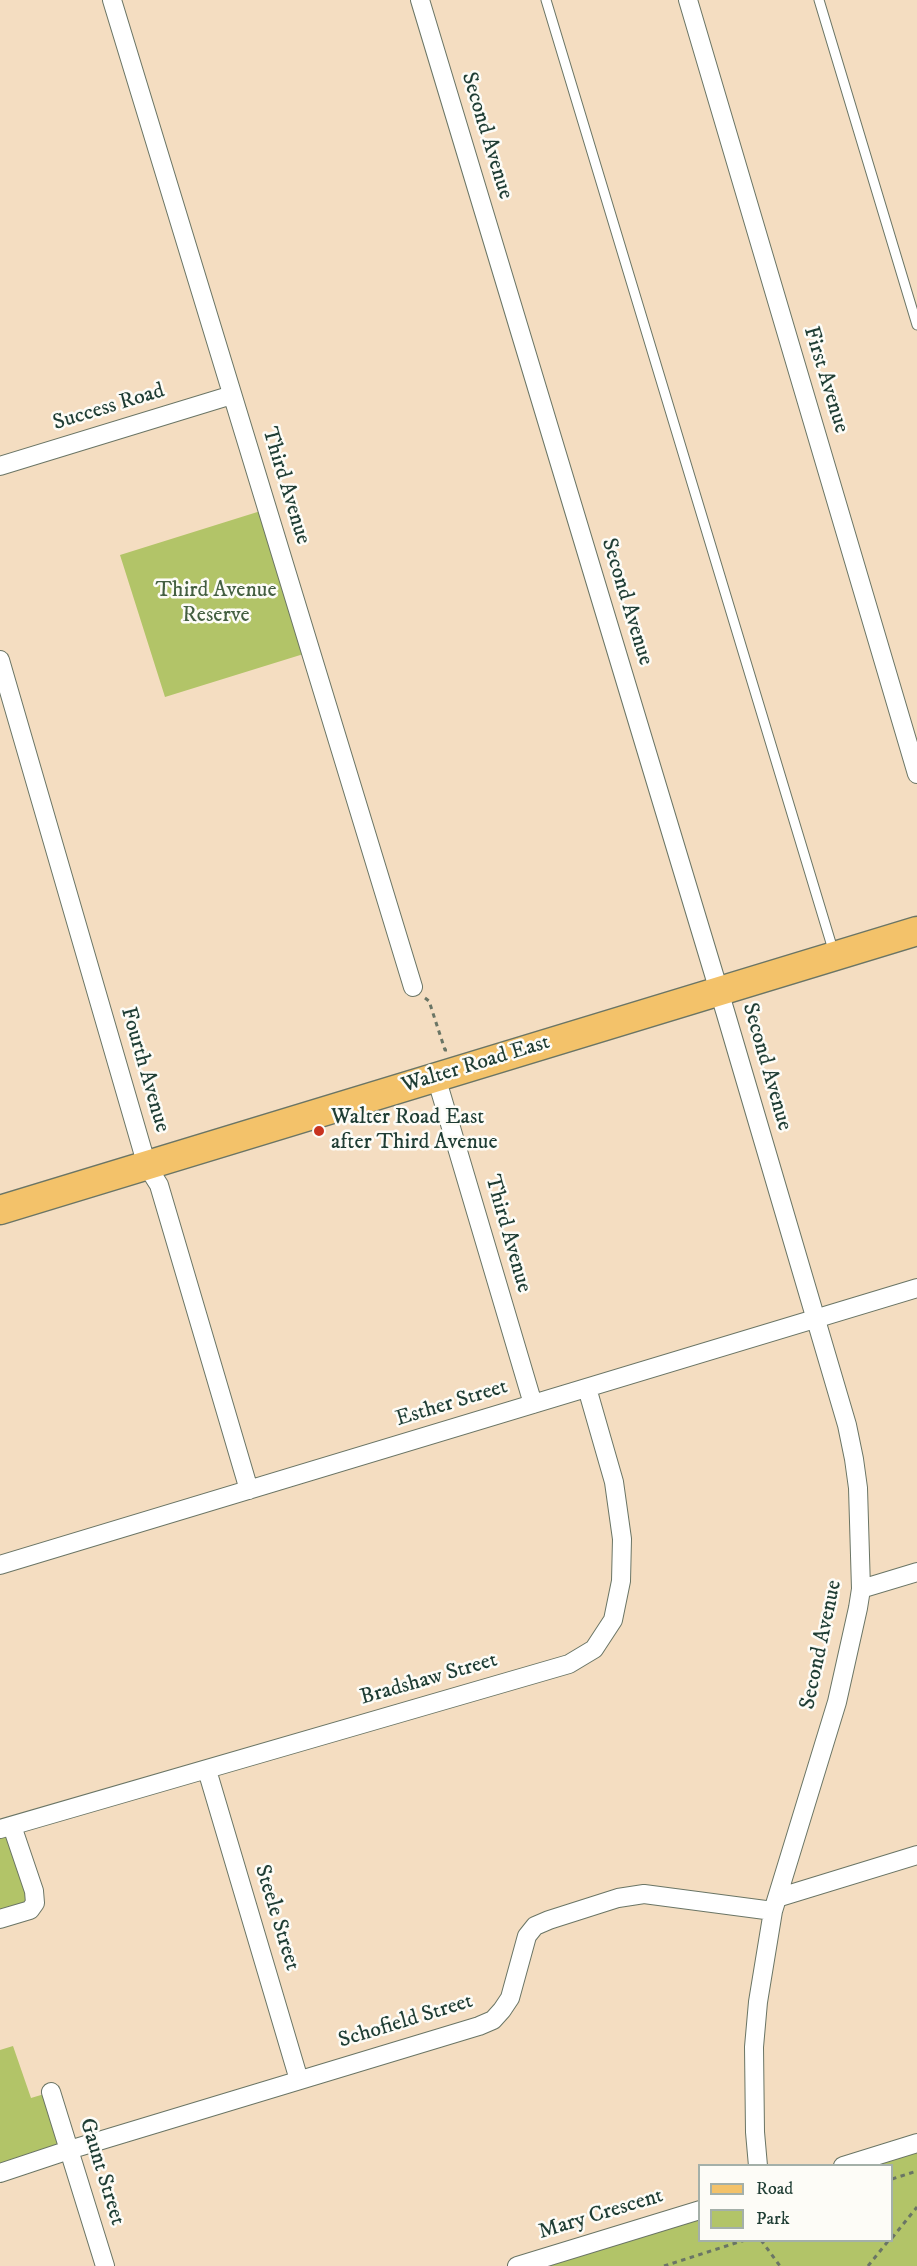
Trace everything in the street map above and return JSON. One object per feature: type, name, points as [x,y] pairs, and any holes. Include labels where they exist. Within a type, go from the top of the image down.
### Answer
[{"type":"main road","name":"Walter Road East","points":[[0,1210],[917,931]]},
{"type":"street","name":"Third Avenue","points":[[112,0],[413,987]]},
{"type":"street","name":"Second Avenue","points":[[420,0],[718,991],[847,1425],[854,1459],[858,1488],[861,1589],[837,1702],[775,1904],[758,2002],[754,2047],[755,2132],[759,2164]]},
{"type":"street","name":"First Avenue","points":[[688,0],[917,774]]},
{"type":"street","name":"Success Road","points":[[0,466],[232,395]]},
{"type":"street","name":"Fourth Avenue","points":[[0,660],[147,1166],[159,1185],[249,1490]]},
{"type":"street","name":"Third Avenue","points":[[436,1077],[532,1404]]},
{"type":"street","name":"Esther Street","points":[[0,1565],[917,1288]]},
{"type":"street","name":"Bradshaw Street","points":[[0,1919],[30,1910],[35,1903],[34,1891],[6,1828],[568,1664],[594,1648],[613,1620],[621,1581],[622,1539],[614,1482],[587,1388]]},
{"type":"street","points":[[861,1589],[917,1572]]},
{"type":"street","name":"Steele Street","points":[[207,1770],[299,2080]]},
{"type":"street","points":[[775,1904],[917,1855]]},
{"type":"street","name":"Schofield Street","points":[[0,2174],[69,2150],[493,2020],[510,1998],[527,1936],[535,1926],[549,1920],[618,1898],[644,1894],[775,1904]]},
{"type":"street","name":"Gaunt Street","points":[[51,2092],[105,2266]]},
{"type":"street","points":[[849,2164],[917,2143]]},
{"type":"street","name":"Mary Crescent","points":[[517,2266],[698,2210]]},
{"type":"lane","points":[[546,0],[835,955]]},
{"type":"lane","points":[[819,0],[917,325]]},
{"type":"path","points":[[413,987],[429,1001],[445,1050],[456,1047]]},
{"type":"path","points":[[893,2178],[917,2171]]},
{"type":"path","points":[[893,2235],[917,2207]]},
{"type":"path","points":[[664,2266],[742,2242]]},
{"type":"path","points":[[762,2242],[780,2266]]},
{"type":"path","points":[[868,2266],[888,2242]]},
{"type":"green space","name":"Third Avenue Reserve","points":[[267,509],[310,652],[165,697],[120,555]]},
{"type":"green space","points":[[12,1826],[35,1903],[0,1919],[0,1829]]},
{"type":"green space","points":[[13,2046],[31,2098],[51,2092],[69,2150],[0,2173],[0,2050]]},
{"type":"green space","points":[[917,2143],[917,2266],[517,2266],[698,2210],[698,2242],[893,2242],[893,2164],[846,2164]]},
{"type":"place","name":"Walter Road East after Third Avenue","points":[[319,1131]]}]
